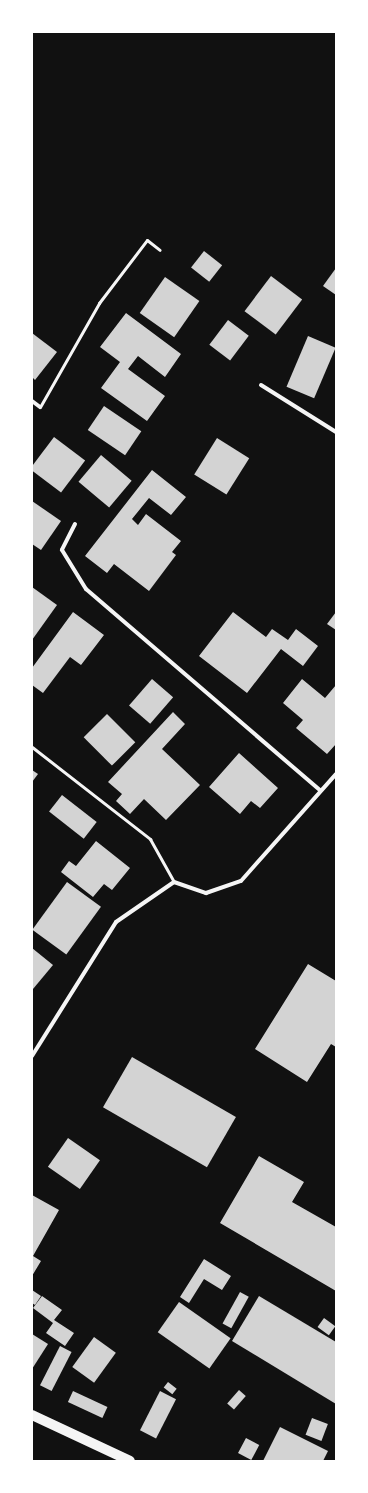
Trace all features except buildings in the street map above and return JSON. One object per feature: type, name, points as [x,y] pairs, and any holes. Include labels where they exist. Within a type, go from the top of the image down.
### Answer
[{"type":"main road","points":[[32,1415],[130,1461]]},
{"type":"street","points":[[261,385],[336,432]]},
{"type":"street","points":[[32,401],[40,407]]},
{"type":"street","points":[[75,524],[62,550],[86,589],[320,790]]},
{"type":"street","points":[[32,1056],[116,922],[174,882],[206,892],[241,881],[320,790],[336,774]]},
{"type":"lane","points":[[40,407],[99,304],[147,240],[160,250]]},
{"type":"lane","points":[[32,747],[150,839],[174,882]]}]
